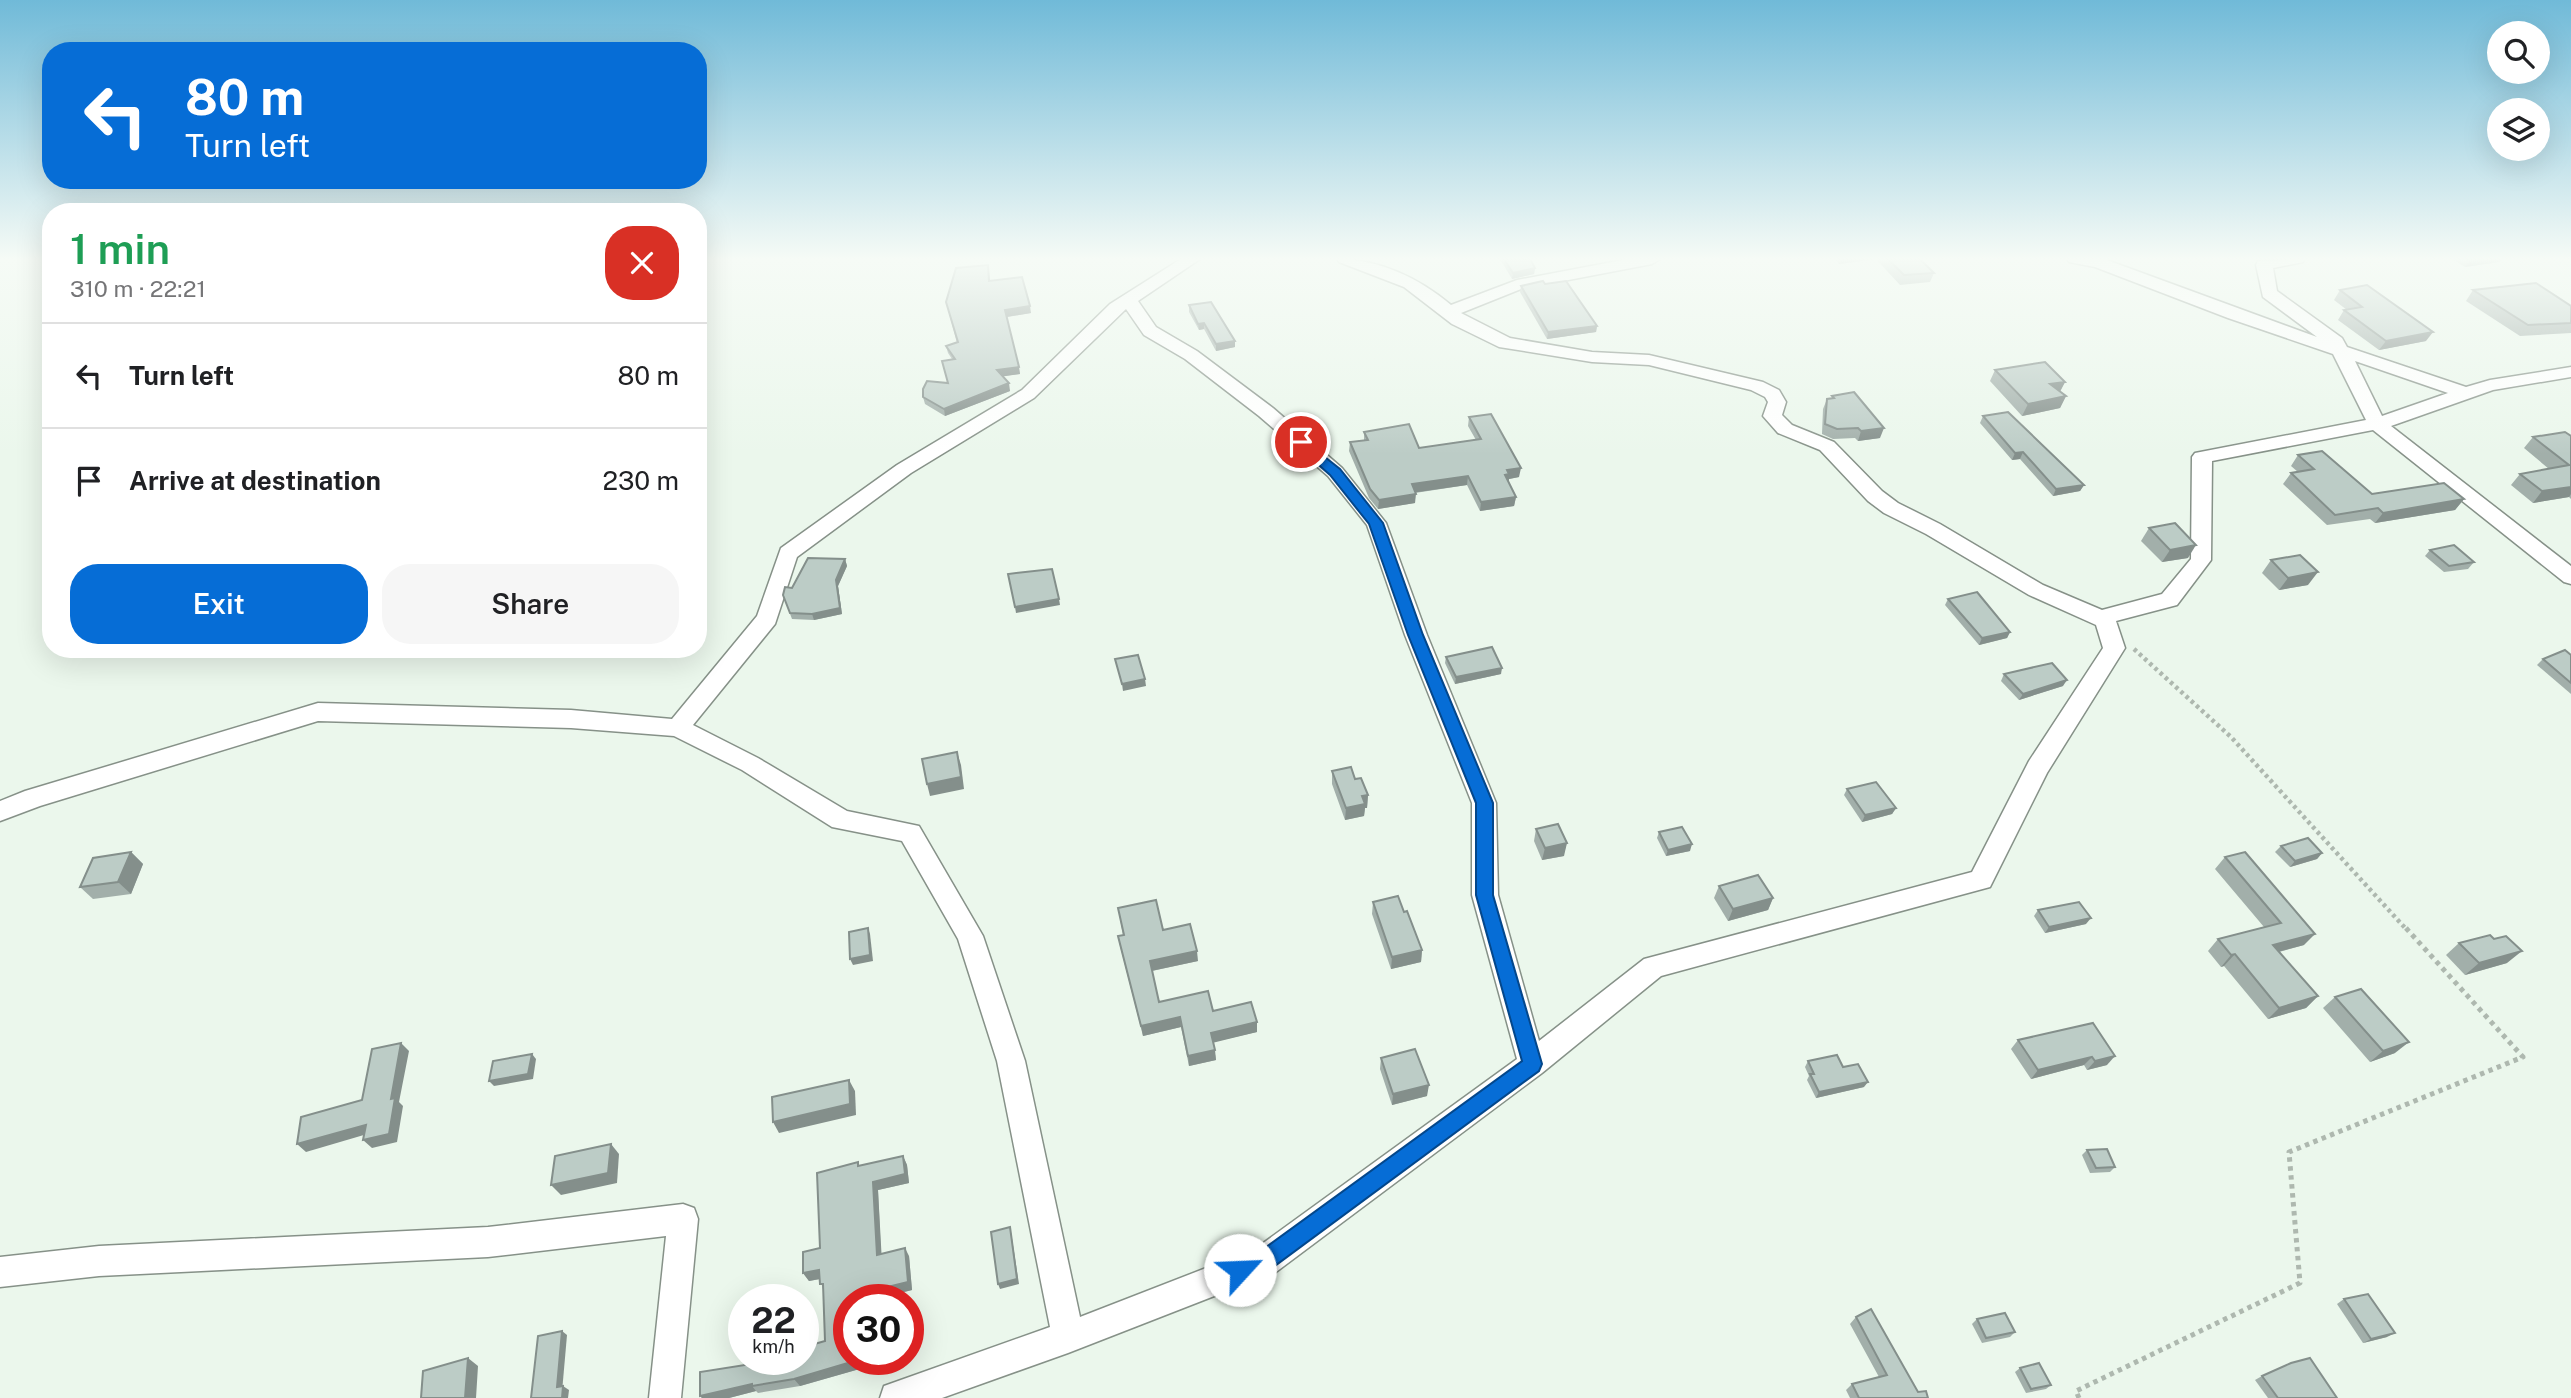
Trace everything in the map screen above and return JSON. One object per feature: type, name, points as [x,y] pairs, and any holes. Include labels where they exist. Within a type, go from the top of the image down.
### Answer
[{"type":"street","points":[[678,728],[767,619],[788,553],[904,469],[1028,394],[1099,324]]},
{"type":"street","points":[[1145,324],[1150,331],[1191,355],[1266,412],[1335,472],[1376,523],[1416,635],[1484,803],[1485,895],[1532,1064]]},
{"type":"street","points":[[1467,324],[1506,343],[1592,356],[1649,360],[1757,386],[1773,394],[1777,402],[1772,416],[1784,429],[1827,446],[1891,508],[1933,529],[2036,590],[2100,618],[2169,600],[2201,560],[2202,457],[2377,424],[2490,385],[2571,372]]},
{"type":"street","points":[[2268,324],[2465,393]]},
{"type":"street","points":[[2312,324],[2336,342],[2377,424],[2571,577]]},
{"type":"street","points":[[896,1398],[1068,1337],[1265,1261],[1532,1064],[1653,967],[1981,880],[2037,768],[2114,648],[2107,625]]},
{"type":"street","points":[[0,811],[34,798],[318,712],[571,719],[678,728],[750,764],[841,820],[909,834],[970,936],[1011,1061],[1068,1337]]},
{"type":"street","points":[[0,1272],[99,1261],[488,1242],[683,1219],[664,1398]]},
{"type":"path","points":[[2079,1398],[2076,1391],[2300,1283],[2289,1152],[2523,1057],[2231,737],[2107,625]]},
{"type":"building","points":[[953,324],[1008,324],[1019,367],[997,370],[1009,383],[944,409],[923,397],[923,389],[927,381],[948,383],[942,361],[955,359],[946,346],[958,342]]},
{"type":"building","points":[[1205,324],[1225,324],[1235,341],[1216,344]]},
{"type":"building","points":[[1543,324],[1597,326],[1548,332]]},
{"type":"building","points":[[2363,324],[2422,324],[2433,332],[2386,341]]},
{"type":"building","points":[[2045,362],[2065,382],[2050,384],[2066,396],[2028,404],[1995,370]]},
{"type":"building","points":[[1854,392],[1884,428],[1861,431],[1858,428],[1837,429],[1825,424],[1827,399]]},
{"type":"building","points":[[2008,412],[2084,485],[2056,489],[2023,452],[2015,453],[1983,416]]},
{"type":"building","points":[[1491,414],[1521,468],[1507,470],[1509,474],[1505,475],[1516,497],[1481,502],[1468,476],[1412,484],[1416,494],[1379,500],[1370,489],[1350,442],[1368,440],[1364,432],[1409,424],[1419,448],[1481,439],[1469,417]]},
{"type":"building","points":[[2565,432],[2571,436],[2571,487],[2542,491],[2520,474],[2569,465],[2533,437]]},
{"type":"building","points":[[2322,451],[2372,494],[2444,483],[2464,499],[2383,513],[2378,508],[2335,515],[2291,473],[2314,469],[2298,455]]},
{"type":"building","points":[[2175,523],[2196,545],[2170,550],[2149,528]]},
{"type":"building","points":[[2454,545],[2474,562],[2449,566],[2430,550]]},
{"type":"building","points":[[2300,555],[2318,572],[2288,578],[2271,560]]},
{"type":"building","points":[[808,558],[845,559],[836,580],[840,608],[812,614],[790,613],[783,595],[785,587],[792,588]]},
{"type":"building","points":[[1052,569],[1059,599],[1015,607],[1008,574]]},
{"type":"building","points":[[1977,592],[2010,632],[1982,638],[1948,599]]},
{"type":"building","points":[[1492,647],[1502,668],[1456,677],[1446,657]]},
{"type":"building","points":[[2565,650],[2571,655],[2571,683],[2543,659]]},
{"type":"building","points":[[1138,655],[1145,679],[1122,684],[1115,659]]},
{"type":"building","points":[[2052,663],[2067,680],[2023,694],[2004,674]]},
{"type":"building","points":[[957,752],[961,777],[927,784],[922,759]]},
{"type":"building","points":[[1351,767],[1355,779],[1361,778],[1368,795],[1362,796],[1365,804],[1346,808],[1332,771]]},
{"type":"building","points":[[1876,782],[1896,808],[1865,815],[1847,789]]},
{"type":"building","points":[[1558,824],[1567,843],[1545,848],[1536,829]]},
{"type":"building","points":[[1682,827],[1692,844],[1668,850],[1659,832]]},
{"type":"building","points":[[2308,838],[2322,853],[2295,861],[2281,846]]},
{"type":"building","points":[[131,852],[118,882],[80,887],[93,858]]},
{"type":"building","points":[[2245,852],[2315,934],[2273,945],[2318,996],[2279,1008],[2235,954],[2231,955],[2218,939],[2281,923],[2225,857]]},
{"type":"building","points":[[1758,875],[1773,898],[1733,909],[1719,886]]},
{"type":"building","points":[[1398,896],[1404,912],[1407,911],[1422,950],[1392,957],[1373,902]]},
{"type":"building","points":[[1156,900],[1163,930],[1190,924],[1197,951],[1150,961],[1159,1002],[1208,991],[1213,1011],[1251,1002],[1257,1022],[1211,1033],[1215,1050],[1188,1056],[1180,1017],[1141,1026],[1118,936],[1124,935],[1118,908]]},
{"type":"building","points":[[2079,902],[2091,918],[2049,927],[2038,910]]},
{"type":"building","points":[[868,928],[870,955],[850,959],[849,932]]},
{"type":"building","points":[[2490,935],[2494,939],[2506,936],[2522,951],[2479,963],[2459,943]]},
{"type":"building","points":[[2361,989],[2409,1042],[2383,1051],[2335,997]]},
{"type":"building","points":[[2093,1023],[2115,1056],[2095,1061],[2092,1057],[2038,1070],[2018,1040]]},
{"type":"building","points":[[401,1043],[391,1099],[395,1098],[389,1134],[363,1140],[366,1125],[297,1144],[301,1117],[362,1100],[372,1049]]},
{"type":"building","points":[[1415,1049],[1429,1085],[1393,1094],[1381,1058]]},
{"type":"building","points":[[532,1054],[528,1074],[489,1081],[493,1061]]},
{"type":"building","points":[[1837,1055],[1843,1067],[1858,1064],[1868,1082],[1819,1092],[1810,1074],[1814,1074],[1808,1061]]},
{"type":"building","points":[[849,1080],[850,1104],[773,1122],[772,1097]]},
{"type":"building","points":[[611,1144],[608,1173],[551,1185],[555,1156]]},
{"type":"building","points":[[2107,1149],[2115,1167],[2096,1168],[2087,1150]]},
{"type":"building","points":[[903,1156],[905,1174],[873,1182],[877,1255],[905,1248],[908,1282],[833,1284],[833,1367],[819,1372],[819,1343],[825,1341],[823,1284],[820,1284],[819,1270],[803,1273],[803,1252],[820,1248],[817,1173],[858,1162],[858,1166]]},
{"type":"building","points":[[1010,1227],[1017,1279],[998,1284],[991,1232]]},
{"type":"building","points":[[2368,1294],[2395,1333],[2371,1339],[2344,1299]]},
{"type":"building","points":[[1871,1309],[1918,1392],[1926,1391],[1928,1398],[1859,1398],[1852,1384],[1887,1375],[1856,1317]]},
{"type":"building","points":[[2005,1313],[2015,1332],[1986,1338],[1977,1319]]},
{"type":"building","points":[[562,1331],[557,1387],[563,1386],[562,1398],[531,1398],[538,1336]]},
{"type":"building","points":[[468,1358],[465,1398],[421,1398],[423,1371]]},
{"type":"building","points":[[2310,1358],[2337,1398],[2278,1398],[2262,1376],[2291,1363]]},
{"type":"building","points":[[2039,1363],[2051,1385],[2031,1389],[2020,1368]]},
{"type":"building","points":[[728,1368],[728,1375],[807,1375],[700,1396],[700,1372]]},
{"type":"route","points":[[1240,1270],[1265,1261],[1532,1064],[1485,895],[1484,803],[1416,635],[1376,523],[1335,472],[1301,442]]}]
